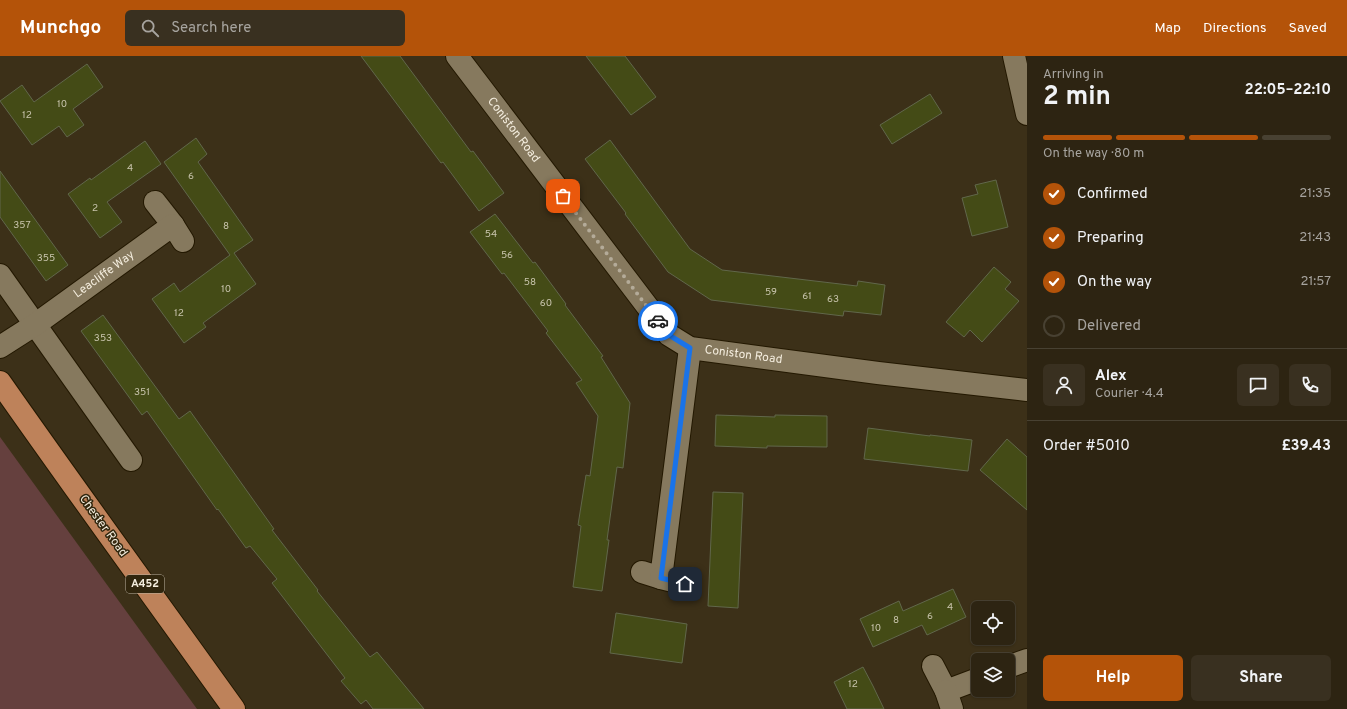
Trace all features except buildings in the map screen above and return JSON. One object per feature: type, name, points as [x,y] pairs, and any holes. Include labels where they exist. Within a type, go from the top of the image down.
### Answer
[{"type":"highway","name":"Chester Road","points":[[0,382],[234,709]]},
{"type":"street","name":"Coniston Road","points":[[457,56],[669,335],[690,348],[1027,390]]},
{"type":"street","points":[[1014,56],[1027,114]]},
{"type":"street","name":"Leacliffe Way","points":[[36,324],[178,233],[155,202]]},
{"type":"street","points":[[0,275],[132,460]]},
{"type":"street","points":[[0,347],[36,324]]},
{"type":"street","points":[[685,584],[652,575],[690,348]]},
{"type":"street","points":[[1015,664],[1027,660]]},
{"type":"street","points":[[933,666],[949,700],[971,684]]},
{"type":"shaded area","points":[[0,437],[197,709],[0,709]]},
{"type":"way so far","points":[[563,196],[658,321]]},
{"type":"route","points":[[658,321],[669,335],[690,348],[661,578],[685,584]]}]
